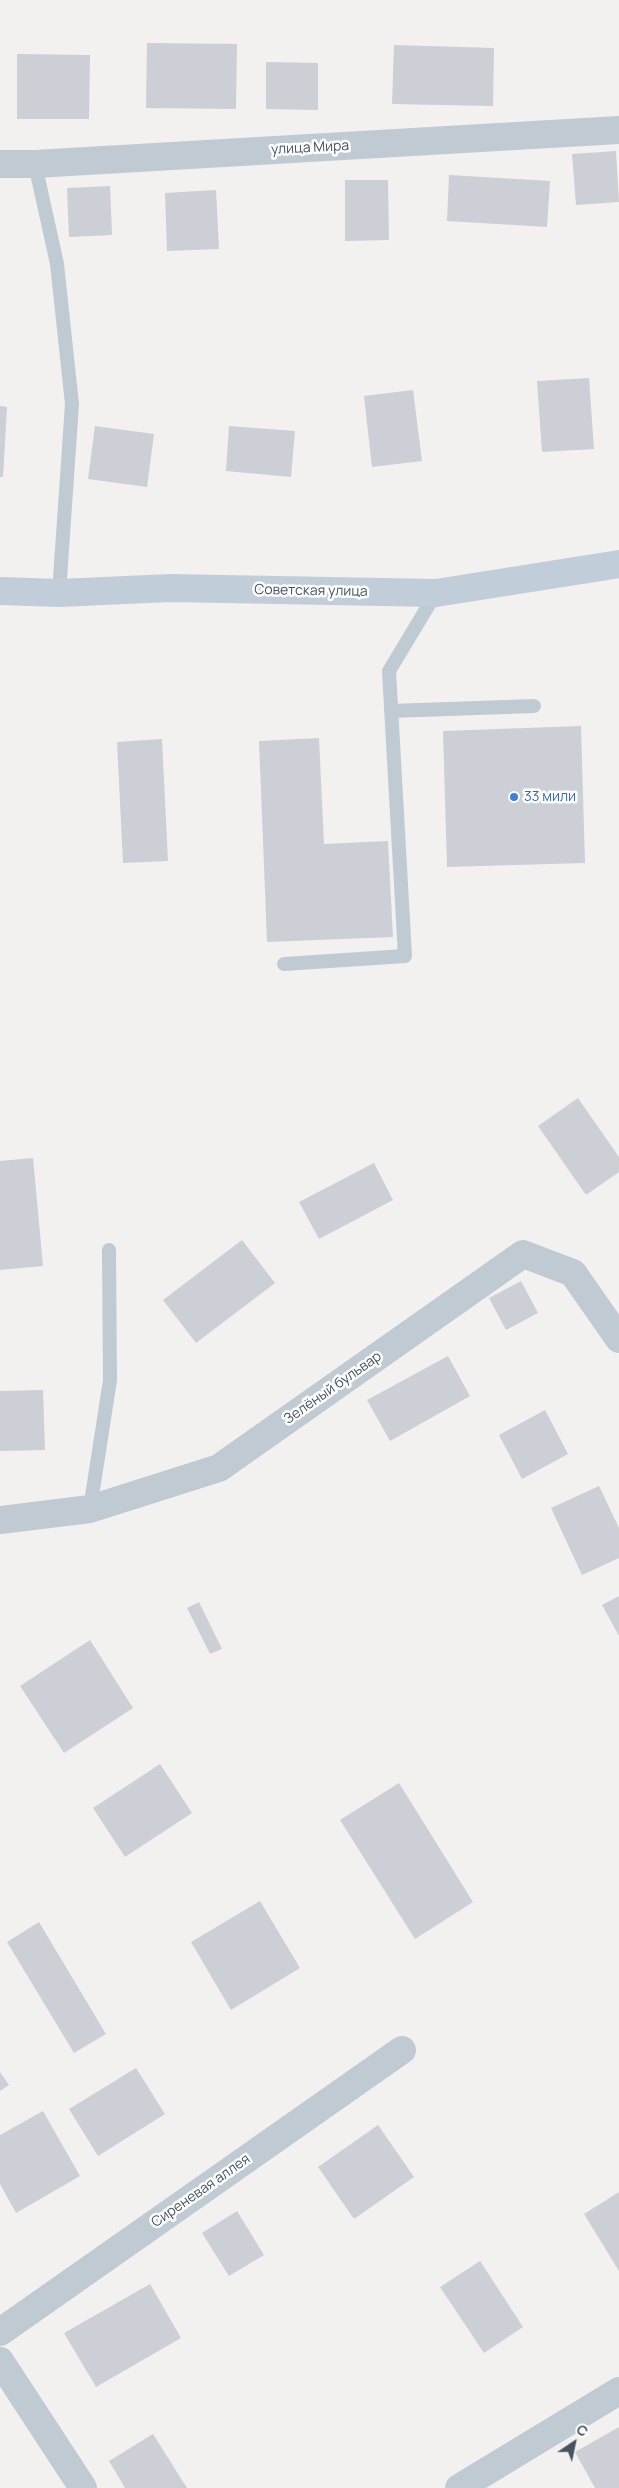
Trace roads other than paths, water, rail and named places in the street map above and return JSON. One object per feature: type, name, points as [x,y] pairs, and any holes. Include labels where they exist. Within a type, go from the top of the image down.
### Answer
[{"type":"street","name":"улица Мира","points":[[0,164],[35,164],[619,130]]},
{"type":"street","name":"Советская улица","points":[[0,592],[170,588],[436,593],[619,564]]},
{"type":"street","name":"Зелёный бульвар","points":[[0,1520],[90,1509],[219,1468],[523,1254],[572,1273],[619,1339]]},
{"type":"street","name":"Сиреневая аллея","points":[[0,2332],[402,2050]]},
{"type":"street","points":[[0,2361],[83,2488]]},
{"type":"street","points":[[458,2488],[619,2391]]},
{"type":"lane","points":[[35,164],[56,264],[72,404],[58,592]]},
{"type":"lane","points":[[284,964],[405,956],[389,671],[436,593]]},
{"type":"lane","points":[[391,711],[534,706]]},
{"type":"lane","points":[[90,1509],[110,1380],[109,1250]]},
{"type":"place","name":"33 мили","points":[[514,797]]}]
